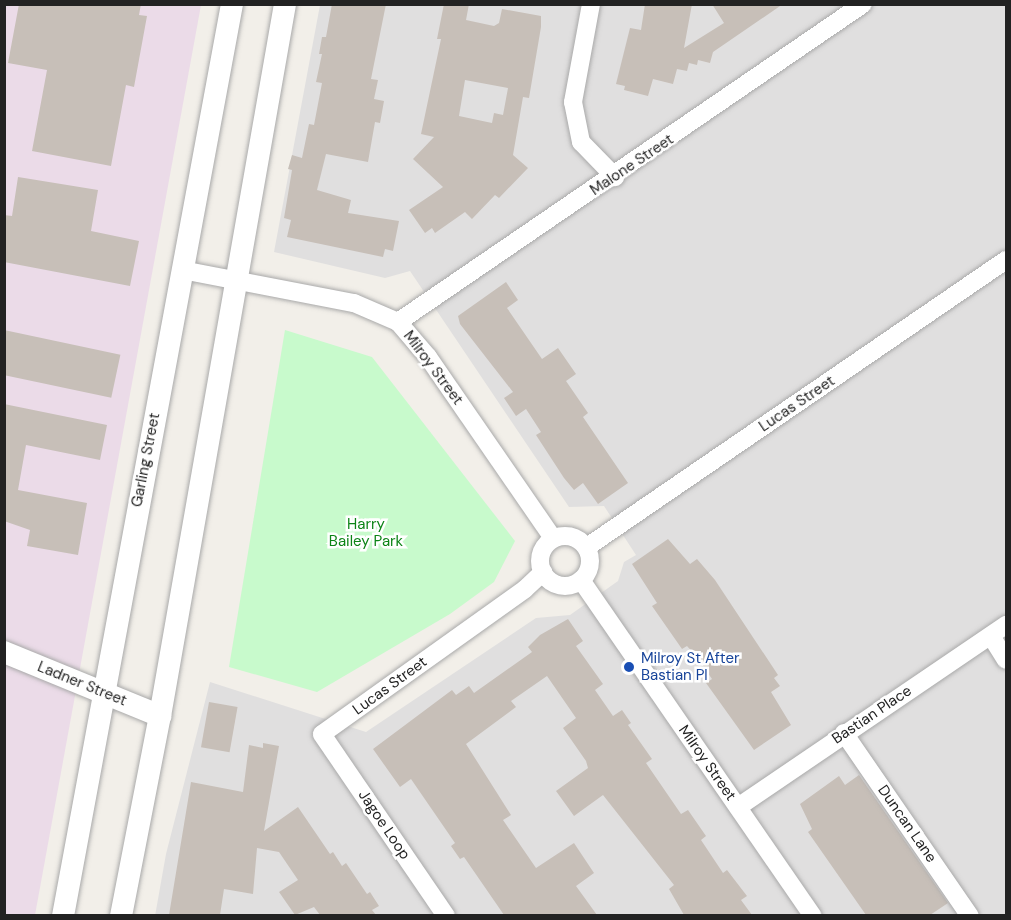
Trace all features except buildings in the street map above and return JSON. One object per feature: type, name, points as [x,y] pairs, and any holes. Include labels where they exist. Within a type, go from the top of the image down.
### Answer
[{"type":"street","name":"Garling Street","points":[[63,915],[102,693],[232,4]]},
{"type":"street","points":[[121,915],[160,716],[285,4]]},
{"type":"street","points":[[591,4],[573,102],[581,142],[615,177]]},
{"type":"street","name":"Malone Street","points":[[398,322],[615,177],[863,4]]},
{"type":"street","name":"Lucas Street","points":[[587,548],[1006,260]]},
{"type":"street","name":"Milroy Street","points":[[182,270],[354,303],[398,322],[428,357],[553,538]]},
{"type":"street","points":[[572,536],[587,548],[591,562],[581,580],[560,585],[543,572],[540,557],[553,538],[572,536]]},
{"type":"street","name":"Lucas Street","points":[[322,734],[525,589],[543,572]]},
{"type":"street","name":"Milroy Street","points":[[581,580],[813,915]]},
{"type":"street","points":[[999,630],[1006,660]]},
{"type":"street","name":"Bastian Place","points":[[738,807],[999,630]]},
{"type":"street","name":"Ladner Street","points":[[4,652],[160,716]]},
{"type":"street","name":"Duncan Lane","points":[[844,733],[970,915]]},
{"type":"street","name":"Jagoe Loop","points":[[322,734],[446,915]]},
{"type":"shaded area","points":[[5,5],[201,5],[35,915],[5,916]]},
{"type":"shaded area","points":[[320,5],[1006,5],[1006,915],[155,916],[166,854],[210,682],[366,732],[536,618],[570,615],[618,581],[624,562],[636,555],[604,506],[569,507],[410,271],[385,278],[274,252]]},
{"type":"green space","name":"Harry Bailey Park","points":[[285,330],[372,357],[515,541],[494,582],[450,614],[317,692],[229,667]]},
{"type":"place","name":"Milroy St After Bastian Pl","points":[[629,667]]}]
